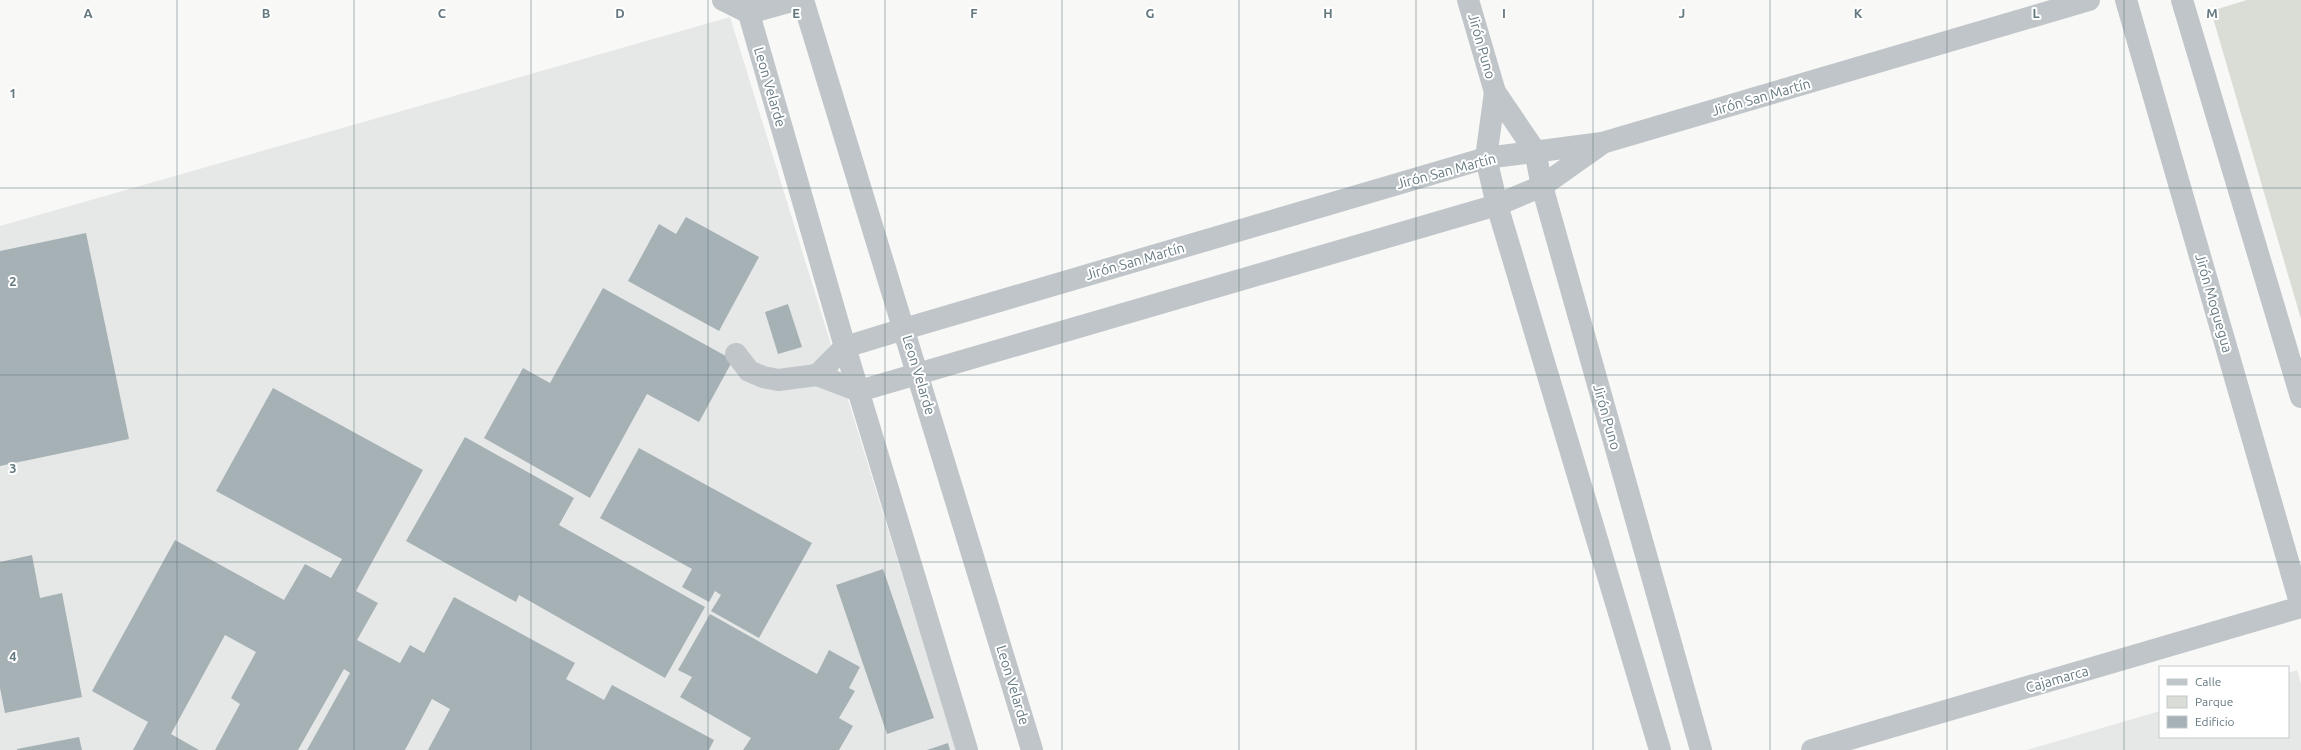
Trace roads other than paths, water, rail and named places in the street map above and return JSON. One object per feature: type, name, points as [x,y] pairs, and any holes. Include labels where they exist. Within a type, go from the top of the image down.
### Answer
[{"type":"street","points":[[723,0],[747,6],[796,0]]},
{"type":"street","name":"Leon Velarde","points":[[803,0],[919,374],[1032,750]]},
{"type":"street","name":"Jirón Puno","points":[[1468,0],[1495,92],[1535,151],[1542,186],[1701,750]]},
{"type":"street","name":"Jirón San Martín","points":[[817,375],[845,348],[904,329],[1486,158],[1602,143],[2090,0]]},
{"type":"street","name":"Jirón Moquegua","points":[[2126,0],[2301,607]]},
{"type":"street","points":[[2182,0],[2301,397]]},
{"type":"street","name":"Leon Velarde","points":[[747,6],[845,348],[967,750]]},
{"type":"street","name":"Jirón Puno","points":[[1495,92],[1486,158],[1497,205],[1660,750]]},
{"type":"street","points":[[736,354],[749,371],[763,377],[778,380],[817,375],[858,391],[1497,205],[1542,186],[1602,143]]},
{"type":"street","name":"Cajamarca","points":[[1812,750],[2301,607]]}]
